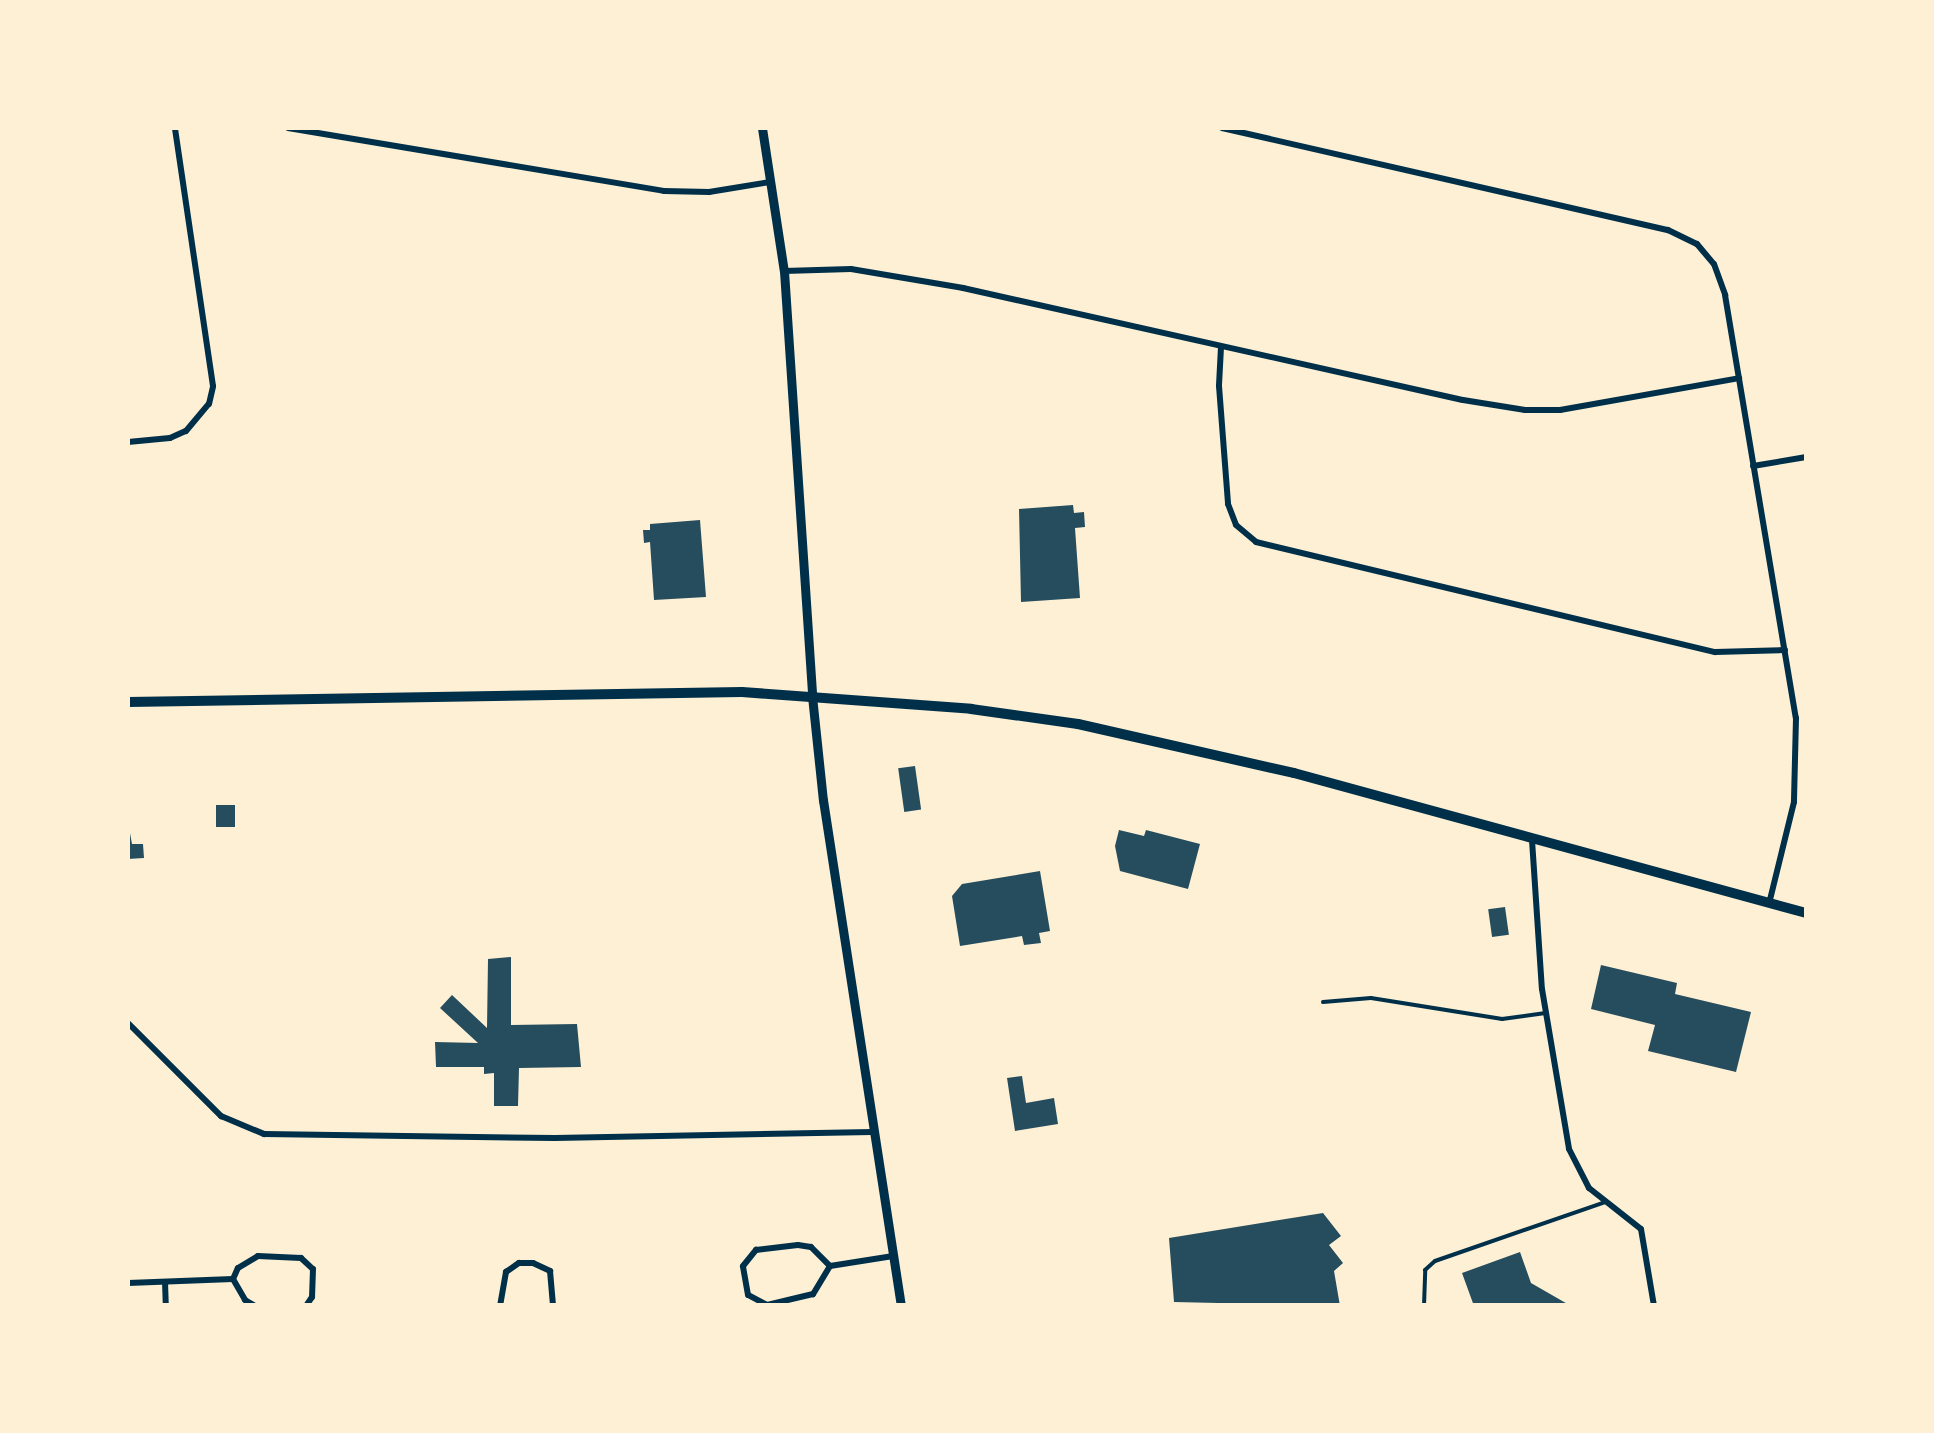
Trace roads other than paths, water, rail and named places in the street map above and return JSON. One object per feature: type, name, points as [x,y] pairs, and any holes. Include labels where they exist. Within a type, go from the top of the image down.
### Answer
[{"type":"main road","points":[[762,128],[784,271],[812,696],[872,1132],[902,1306]]},
{"type":"main road","points":[[128,702],[742,692],[972,708],[1113,732],[1394,799],[1806,913]]},
{"type":"street","points":[[128,442],[160,440],[186,431],[209,404],[213,386],[175,128]]},
{"type":"street","points":[[288,128],[664,191],[708,192],[771,182]]},
{"type":"street","points":[[1222,128],[1689,238],[1714,264],[1722,283],[1796,718],[1797,775],[1769,904]]},
{"type":"street","points":[[784,271],[820,268],[877,272],[1525,410],[1560,410],[1739,378]]},
{"type":"street","points":[[1221,347],[1219,386],[1228,504],[1236,525],[1256,542],[1716,652],[1785,650]]},
{"type":"street","points":[[1753,466],[1806,457]]},
{"type":"street","points":[[1532,840],[1546,1013],[1569,1149],[1588,1188],[1640,1230],[1654,1306]]},
{"type":"street","points":[[128,1023],[222,1116],[264,1134],[555,1138],[872,1132]]},
{"type":"street","points":[[830,1266],[811,1246],[798,1244],[756,1250],[743,1266],[748,1295],[767,1306],[813,1294],[830,1266],[893,1256]]},
{"type":"street","points":[[233,1279],[238,1268],[258,1256],[301,1258],[312,1270],[312,1297],[306,1306]]},
{"type":"street","points":[[500,1306],[506,1272],[519,1264],[533,1263],[550,1270],[552,1306]]},
{"type":"street","points":[[128,1283],[233,1279]]},
{"type":"street","points":[[233,1279],[245,1300],[255,1306]]},
{"type":"street","points":[[164,1282],[166,1306]]},
{"type":"lane","points":[[1323,1002],[1370,998],[1502,1019],[1546,1013]]},
{"type":"lane","points":[[1424,1306],[1425,1270],[1434,1261],[1605,1202]]}]
